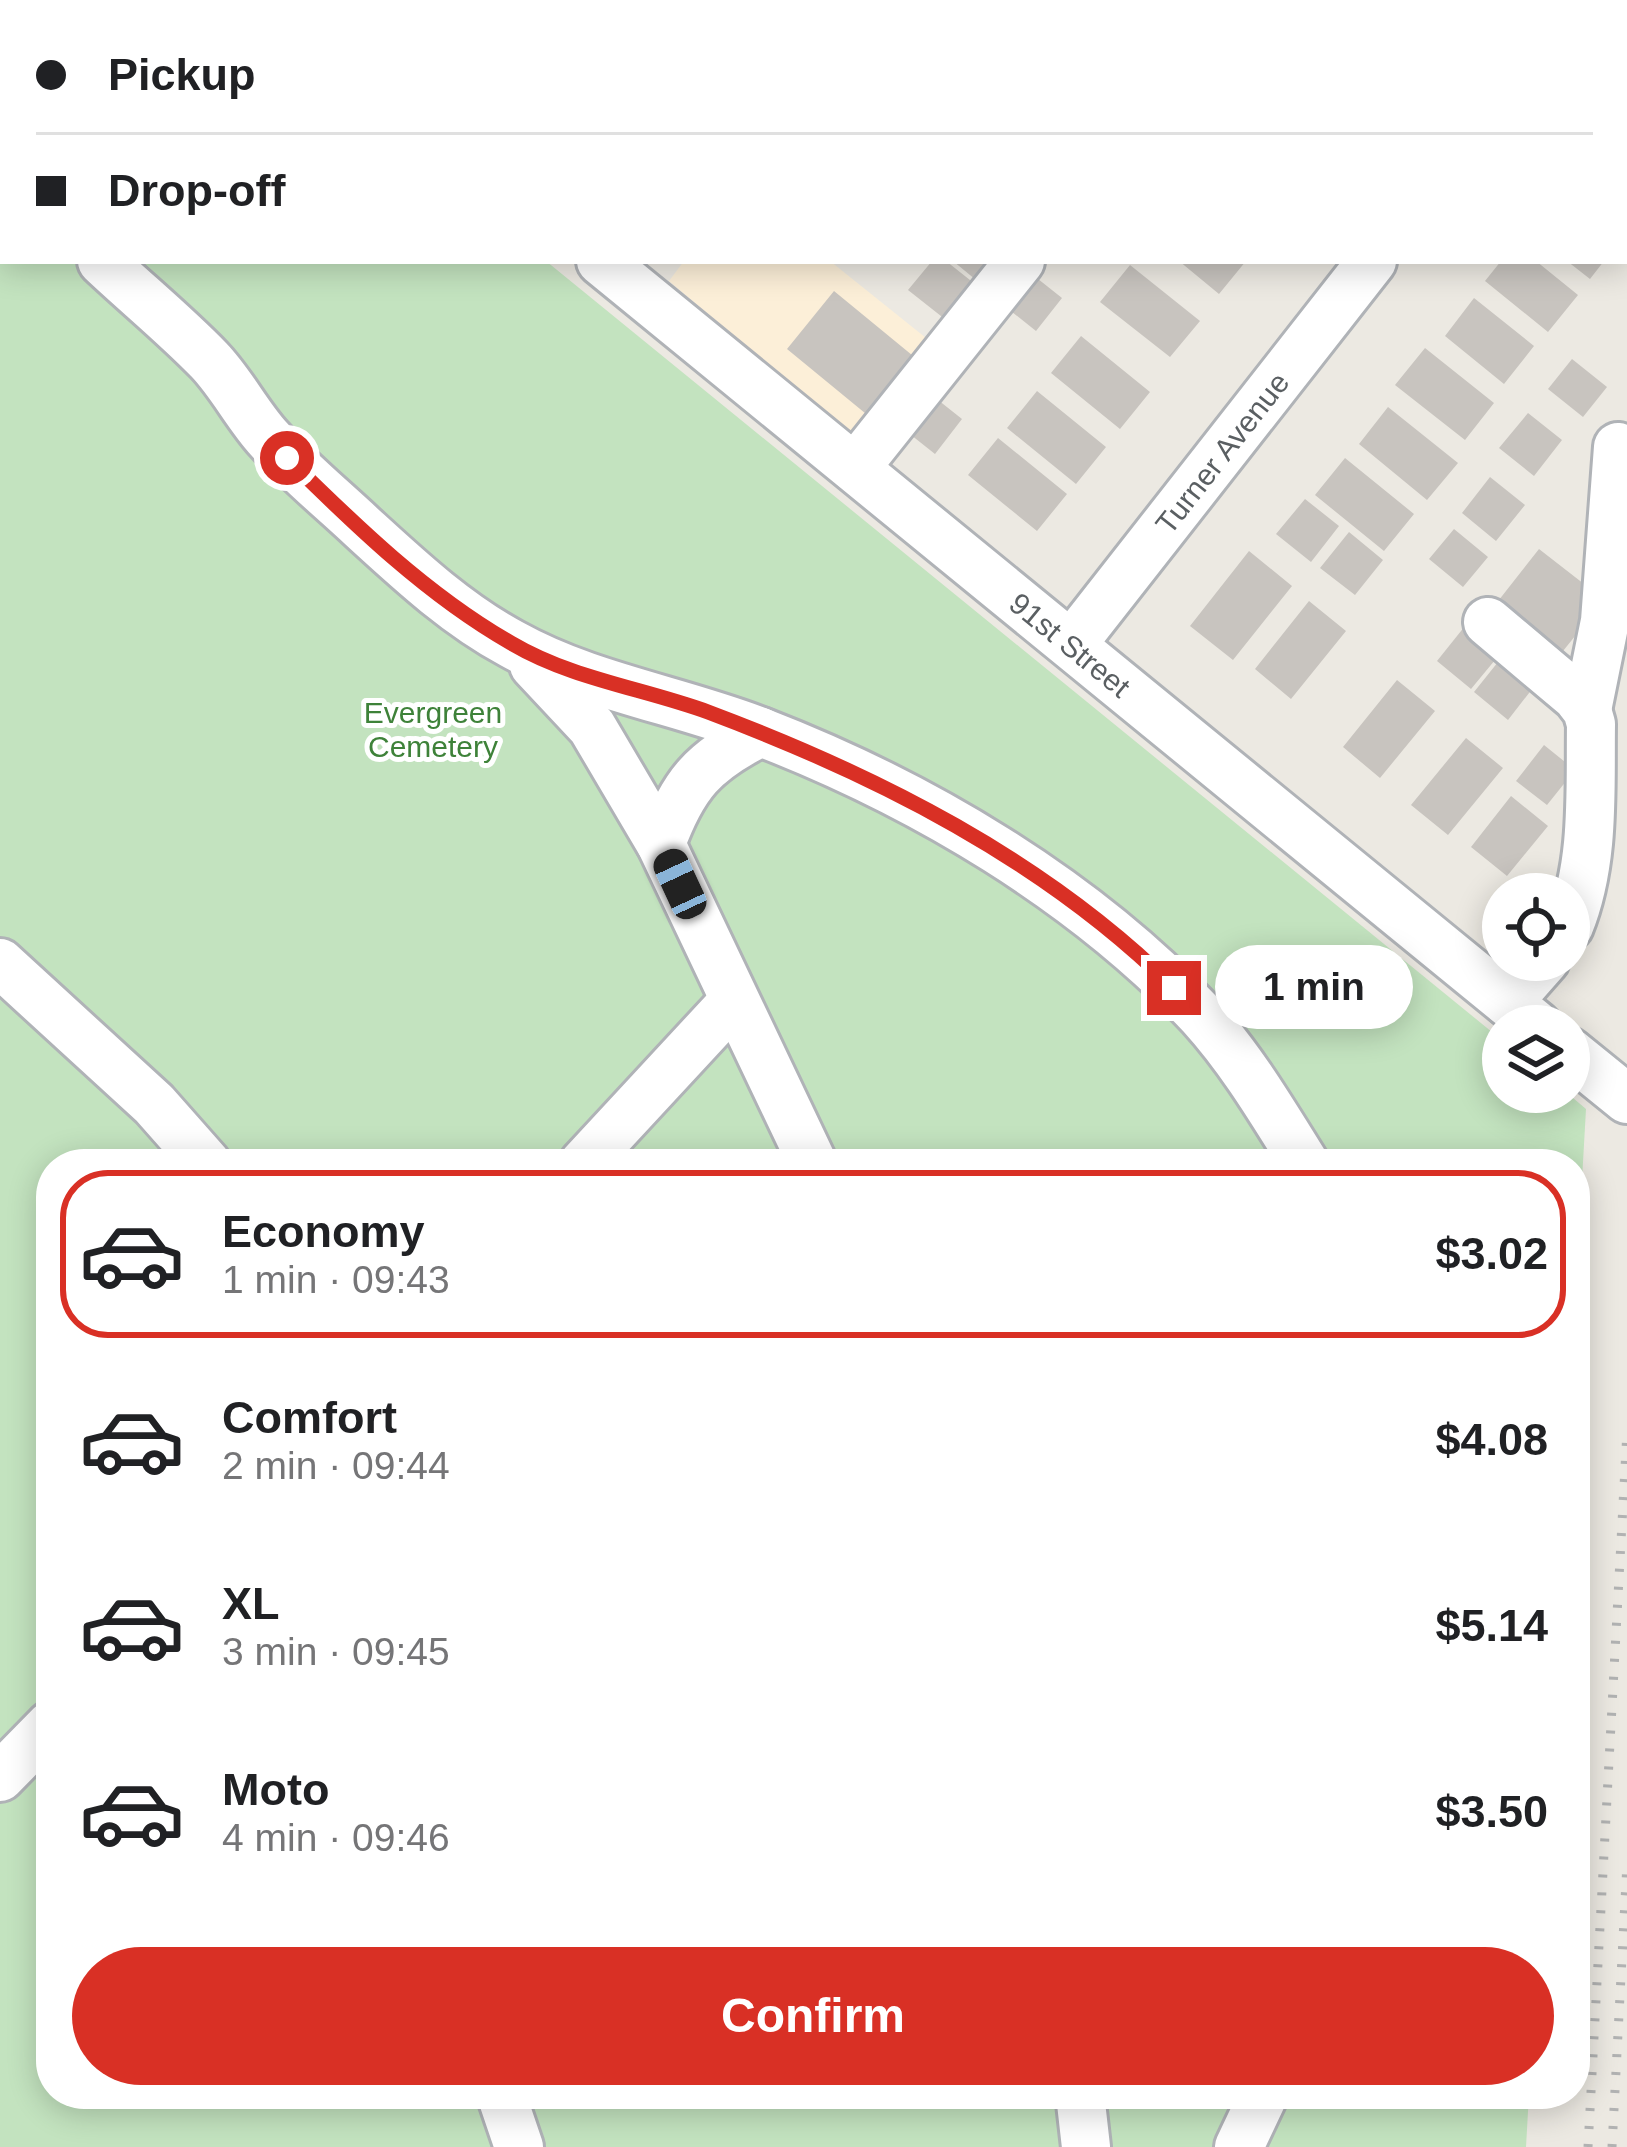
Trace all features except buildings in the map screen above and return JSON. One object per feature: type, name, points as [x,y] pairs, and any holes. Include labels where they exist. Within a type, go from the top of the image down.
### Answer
[{"type":"street","points":[[105,264],[209,361],[267,437],[308,478],[426,585],[513,645],[561,690],[592,728],[661,844],[806,1149]]},
{"type":"street","points":[[855,468],[1018,264]]},
{"type":"street","name":"Turner Avenue","points":[[1072,644],[1370,264]]},
{"type":"street","name":"91st Street","points":[[626,268],[855,468],[1511,1005]]},
{"type":"street","points":[[1587,710],[1605,621],[1618,447]]},
{"type":"street","points":[[1488,622],[1587,710],[1591,724],[1590,835],[1583,873]]},
{"type":"street","points":[[513,645],[595,681],[681,703],[760,732],[850,769],[953,824],[1052,888],[1144,958],[1204,1018],[1296,1149]]},
{"type":"street","points":[[661,844],[683,791],[701,770],[760,732]]},
{"type":"street","points":[[0,963],[154,1104],[194,1149]]},
{"type":"street","points":[[597,1149],[734,1001]]},
{"type":"street","points":[[1590,1069],[1627,1099]]},
{"type":"street","points":[[0,1777],[36,1740]]},
{"type":"street","points":[[506,2109],[517,2146]]},
{"type":"street","points":[[1082,2109],[1086,2147]]},
{"type":"street","points":[[1238,2147],[1257,2109]]},
{"type":"shaded area","points":[[682,264],[834,264],[946,354],[869,450],[669,281]]},
{"type":"green space","name":"Evergreen Cemetery","points":[[0,264],[550,264],[1482,1024],[1482,1113],[1586,1113],[1584,1149],[36,1149],[36,2109],[1528,2109],[1526,2147],[0,2147]]},
{"type":"railway","points":[[1588,2147],[1627,1431]]},
{"type":"railway","points":[[1612,2147],[1627,1863]]},
{"type":"route","points":[[287,458],[426,585],[513,645],[595,681],[681,703],[850,769],[953,824],[1052,888],[1144,958],[1174,988]]}]
